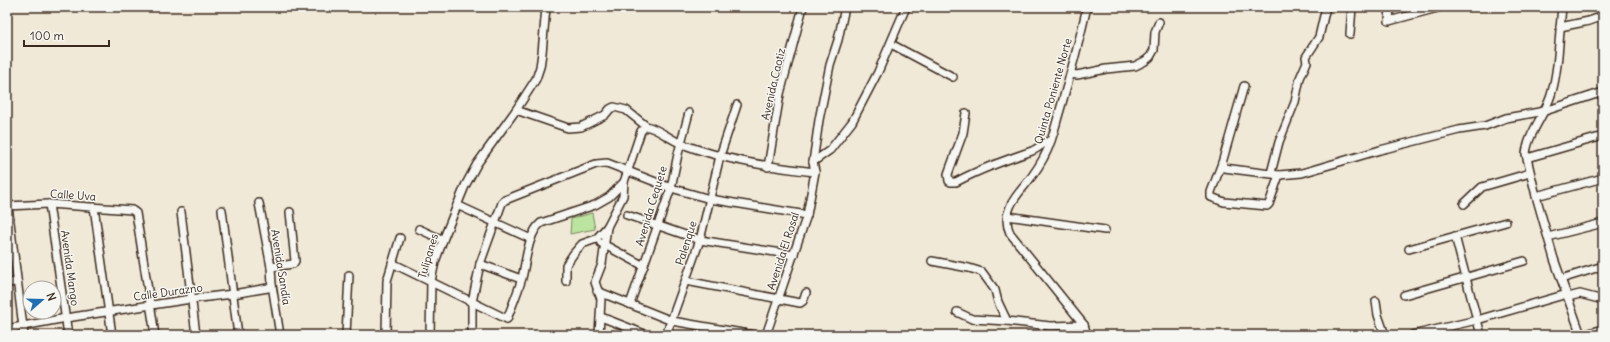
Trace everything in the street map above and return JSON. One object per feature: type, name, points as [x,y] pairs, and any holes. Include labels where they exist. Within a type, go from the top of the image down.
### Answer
[{"type":"street","name":"Tulipanes","points":[[430,335],[431,282],[435,262],[456,205],[477,164],[516,110],[536,79],[540,67],[546,7]]},
{"type":"street","name":"Avenida Caotiz","points":[[768,167],[780,94],[803,7]]},
{"type":"street","points":[[516,110],[568,128],[581,127],[605,115],[614,107],[626,110],[643,128],[652,128],[681,144],[720,156],[768,167],[815,172],[813,162],[819,120],[830,65],[838,40],[845,7]]},
{"type":"street","points":[[813,162],[830,150],[852,122],[878,72],[906,7]]},
{"type":"street","name":"Quinta Poniente Norte","points":[[1007,216],[1016,195],[1048,150],[1071,74],[1087,7]]},
{"type":"street","points":[[1271,173],[1279,142],[1295,102],[1300,78],[1307,62],[1306,57],[1319,38],[1326,7]]},
{"type":"street","points":[[1350,34],[1352,7]]},
{"type":"street","points":[[1390,7],[1389,21],[1440,7]]},
{"type":"street","points":[[1562,7],[1554,82],[1546,111],[1536,126],[1527,150],[1527,158],[1536,196],[1561,279],[1582,335],[1603,329]]},
{"type":"street","points":[[1560,27],[1589,21],[1603,16]]},
{"type":"street","points":[[1071,74],[1077,75],[1106,69],[1135,66],[1145,61],[1150,58],[1154,50],[1155,32],[1159,22]]},
{"type":"street","points":[[891,44],[953,77]]},
{"type":"street","points":[[1244,86],[1222,163],[1211,192],[1211,197],[1224,202],[1267,206],[1279,175]]},
{"type":"street","points":[[1222,163],[1224,168],[1238,171],[1271,173],[1279,175],[1302,173],[1380,150],[1459,130],[1485,126],[1506,118],[1546,111],[1603,92]]},
{"type":"street","name":"Palenque","points":[[666,335],[700,240],[720,156],[737,104]]},
{"type":"street","name":"Avenida Cequete","points":[[630,304],[671,188],[689,113]]},
{"type":"street","points":[[966,113],[963,133],[948,174],[949,181],[951,182],[956,182],[993,164],[1034,150],[1051,140]]},
{"type":"street","points":[[566,281],[566,265],[574,253],[582,244],[596,239],[607,227],[623,196],[624,182],[627,171],[643,128]]},
{"type":"street","points":[[1527,158],[1603,136]]},
{"type":"street","points":[[472,335],[472,302],[480,264],[502,203],[505,200],[596,164],[608,164],[671,188],[710,199],[807,215]]},
{"type":"street","name":"Avenida El Rosal","points":[[766,335],[807,215],[815,172]]},
{"type":"street","points":[[1464,204],[1482,187],[1530,173]]},
{"type":"street","points":[[1536,196],[1603,178]]},
{"type":"street","points":[[392,263],[507,319],[521,279],[531,239],[536,227],[541,223],[595,205],[609,197],[624,182]]},
{"type":"street","name":"Avenida Sandía","points":[[259,203],[271,267],[272,285],[280,335]]},
{"type":"street","name":"Calle Uva","points":[[8,206],[49,204],[132,210],[136,213],[152,306]]},
{"type":"street","name":"Avenida Mango","points":[[49,204],[68,335]]},
{"type":"street","points":[[456,205],[531,239]]},
{"type":"street","points":[[8,206],[24,335]]},
{"type":"street","points":[[94,208],[112,335]]},
{"type":"street","points":[[222,210],[238,335]]},
{"type":"street","points":[[181,212],[196,335]]},
{"type":"street","points":[[271,267],[293,264],[295,261],[290,212]]},
{"type":"street","points":[[627,215],[700,240],[794,256]]},
{"type":"street","points":[[1087,335],[1084,325],[1010,233],[1007,216],[1104,230]]},
{"type":"street","points":[[1409,249],[1506,222]]},
{"type":"street","points":[[1548,237],[1603,223]]},
{"type":"street","points":[[599,335],[601,299],[595,282],[602,264],[607,227]]},
{"type":"street","points":[[419,229],[443,240]]},
{"type":"street","points":[[1455,236],[1482,335]]},
{"type":"street","points":[[386,335],[387,281],[400,238]]},
{"type":"street","points":[[596,239],[604,246],[644,266]]},
{"type":"street","points":[[1404,295],[1524,261]]},
{"type":"street","points":[[932,262],[969,268],[982,272],[995,290],[998,302],[1007,321]]},
{"type":"street","points":[[480,264],[521,279]]},
{"type":"street","points":[[1561,279],[1603,266]]},
{"type":"street","points":[[346,335],[349,275]]},
{"type":"street","points":[[686,281],[802,303],[806,293]]},
{"type":"street","points":[[7,283],[17,282]]},
{"type":"street","name":"Calle Durazno","points":[[7,329],[66,318],[233,294],[268,288],[272,285]]},
{"type":"street","points":[[597,291],[672,321],[754,335]]},
{"type":"street","points":[[1412,335],[1477,320],[1568,296],[1580,294],[1603,300]]},
{"type":"street","points":[[1376,301],[1378,315],[1385,335]]},
{"type":"street","points":[[152,306],[155,335]]},
{"type":"street","points":[[957,312],[972,319],[1050,326],[1084,325]]},
{"type":"street","points":[[601,317],[648,335]]},
{"type":"green space","points":[[592,213],[595,229],[570,234],[571,219]]}]
